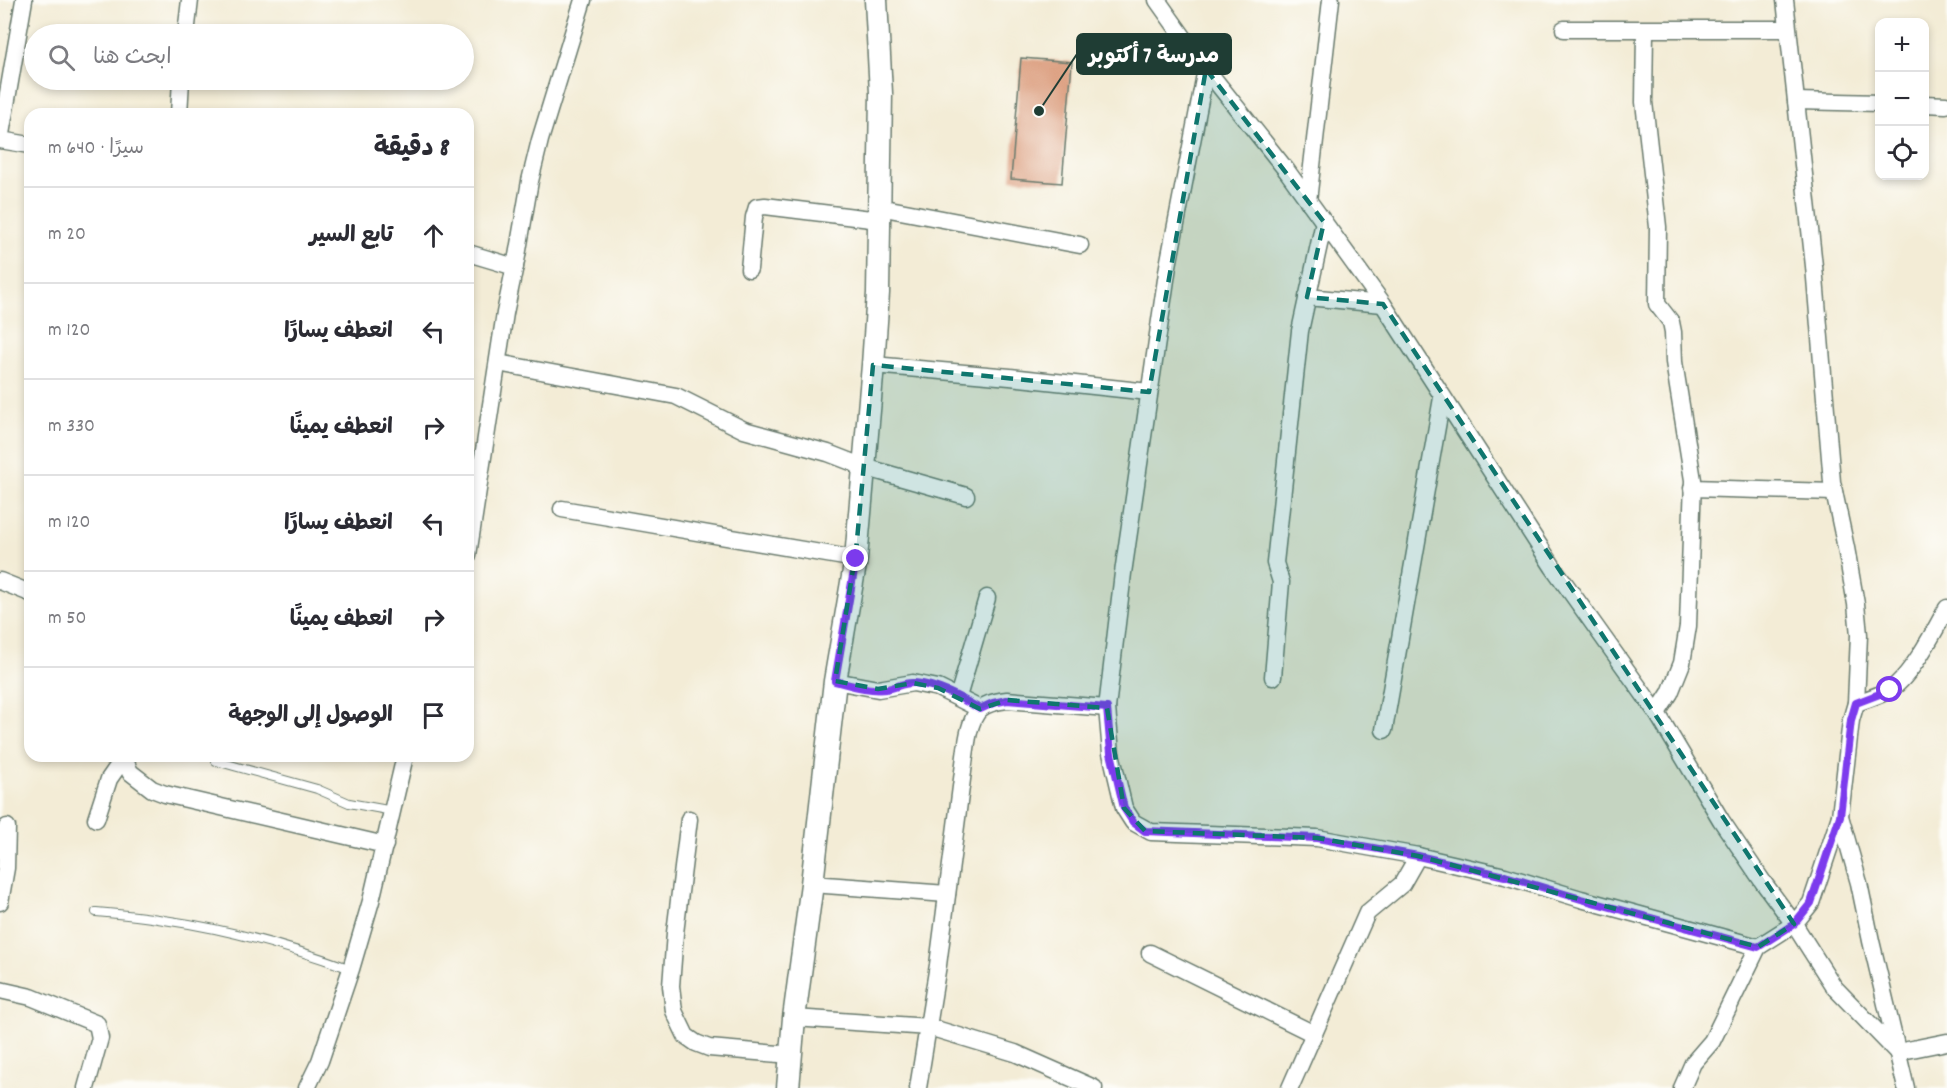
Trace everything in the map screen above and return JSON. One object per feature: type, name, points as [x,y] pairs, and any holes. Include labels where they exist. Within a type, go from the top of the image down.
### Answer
[{"type":"street","points":[[24,0],[0,140],[24,144]]},
{"type":"street","points":[[187,24],[190,0]]},
{"type":"street","points":[[474,512],[505,313],[530,181],[540,140],[583,0]]},
{"type":"street","points":[[788,1088],[794,1018],[835,681],[856,559],[873,365],[878,293],[881,93],[876,0]]},
{"type":"street","points":[[1157,0],[1206,69],[1324,222],[1383,304],[1553,567],[1657,713],[1721,820],[1794,924],[1834,987],[1897,1052]]},
{"type":"street","points":[[1308,201],[1331,0]]},
{"type":"street","points":[[1682,1088],[1693,1063],[1712,1041],[1758,947],[1794,924],[1811,903],[1840,816],[1851,720],[1856,703],[1859,635],[1856,604],[1834,492],[1814,266],[1785,0]]},
{"type":"street","points":[[1564,29],[1787,29]]},
{"type":"street","points":[[1645,30],[1644,102],[1658,227],[1657,304],[1671,322],[1674,362],[1693,480],[1688,626],[1682,663],[1670,693],[1657,713]]},
{"type":"street","points":[[1206,69],[1168,266],[1123,573],[1107,708],[1111,753],[1124,808],[1133,822],[1145,831],[1317,838],[1418,856],[1505,876],[1758,947]]},
{"type":"street","points":[[179,108],[180,90]]},
{"type":"street","points":[[1796,101],[1875,103]]},
{"type":"street","points":[[1929,104],[1946,105]]},
{"type":"street","points":[[749,269],[754,217],[757,207],[765,206],[879,213],[1080,245]]},
{"type":"street","points":[[1273,677],[1281,589],[1275,563],[1300,331],[1324,222]]},
{"type":"street","points":[[474,255],[515,267]]},
{"type":"street","points":[[1307,297],[1383,304]]},
{"type":"street","points":[[498,363],[676,396],[744,430],[828,453],[864,467],[966,496]]},
{"type":"street","points":[[873,365],[1149,392]]},
{"type":"street","points":[[1384,730],[1442,398]]},
{"type":"street","points":[[1692,488],[1834,492]]},
{"type":"street","points":[[562,509],[856,559]]},
{"type":"street","points":[[0,581],[24,591]]},
{"type":"street","points":[[958,697],[987,598]]},
{"type":"street","points":[[1856,703],[1890,690],[1896,685],[1929,640],[1947,608]]},
{"type":"street","points":[[835,681],[868,689],[914,683],[938,688],[980,709]]},
{"type":"street","points":[[918,1088],[929,1027],[967,741],[971,727],[980,709],[1007,700],[1107,708]]},
{"type":"street","points":[[96,819],[109,779],[121,762]]},
{"type":"street","points":[[126,762],[130,772],[152,789],[165,794],[385,845]]},
{"type":"street","points":[[308,1088],[351,969],[371,901],[404,762]]},
{"type":"street","points":[[1840,816],[1859,883],[1906,1088]]},
{"type":"street","points":[[689,819],[675,933],[671,986],[674,1011],[686,1035],[696,1043],[709,1048],[791,1055]]},
{"type":"street","points":[[0,902],[6,868],[7,826]]},
{"type":"street","points":[[1290,1088],[1367,913],[1402,884],[1418,856]]},
{"type":"street","points":[[812,884],[947,894]]},
{"type":"street","points":[[1150,953],[1314,1034]]},
{"type":"street","points":[[0,990],[31,997],[98,1024],[100,1038],[86,1088]]},
{"type":"street","points":[[794,1018],[929,1027],[1015,1053],[1094,1088]]},
{"type":"street","points":[[1897,1052],[1947,1042]]},
{"type":"lane","points":[[220,762],[317,789],[349,803],[393,811]]},
{"type":"lane","points":[[96,912],[166,920],[236,934],[306,953],[351,969]]},
{"type":"highlighted area","points":[[1206,69],[1324,222],[1307,297],[1383,304],[1794,924],[1758,947],[1418,856],[1317,838],[1145,831],[1124,808],[1107,708],[1007,700],[980,709],[938,688],[913,683],[878,689],[835,681],[856,551],[873,365],[1149,392]]},
{"type":"building","points":[[1021,58],[1072,62],[1062,183],[1011,179]]},
{"type":"place","name":"مدرسة 7 أكتوبر","points":[[1039,111]]},
{"type":"route","points":[[856,559],[835,681],[868,689],[887,689],[906,683],[922,684],[938,688],[980,709],[1007,700],[1107,708],[1111,753],[1124,808],[1133,822],[1145,831],[1317,838],[1418,856],[1505,876],[1758,947],[1794,924],[1811,903],[1840,816],[1851,720],[1856,703],[1890,690]]}]
